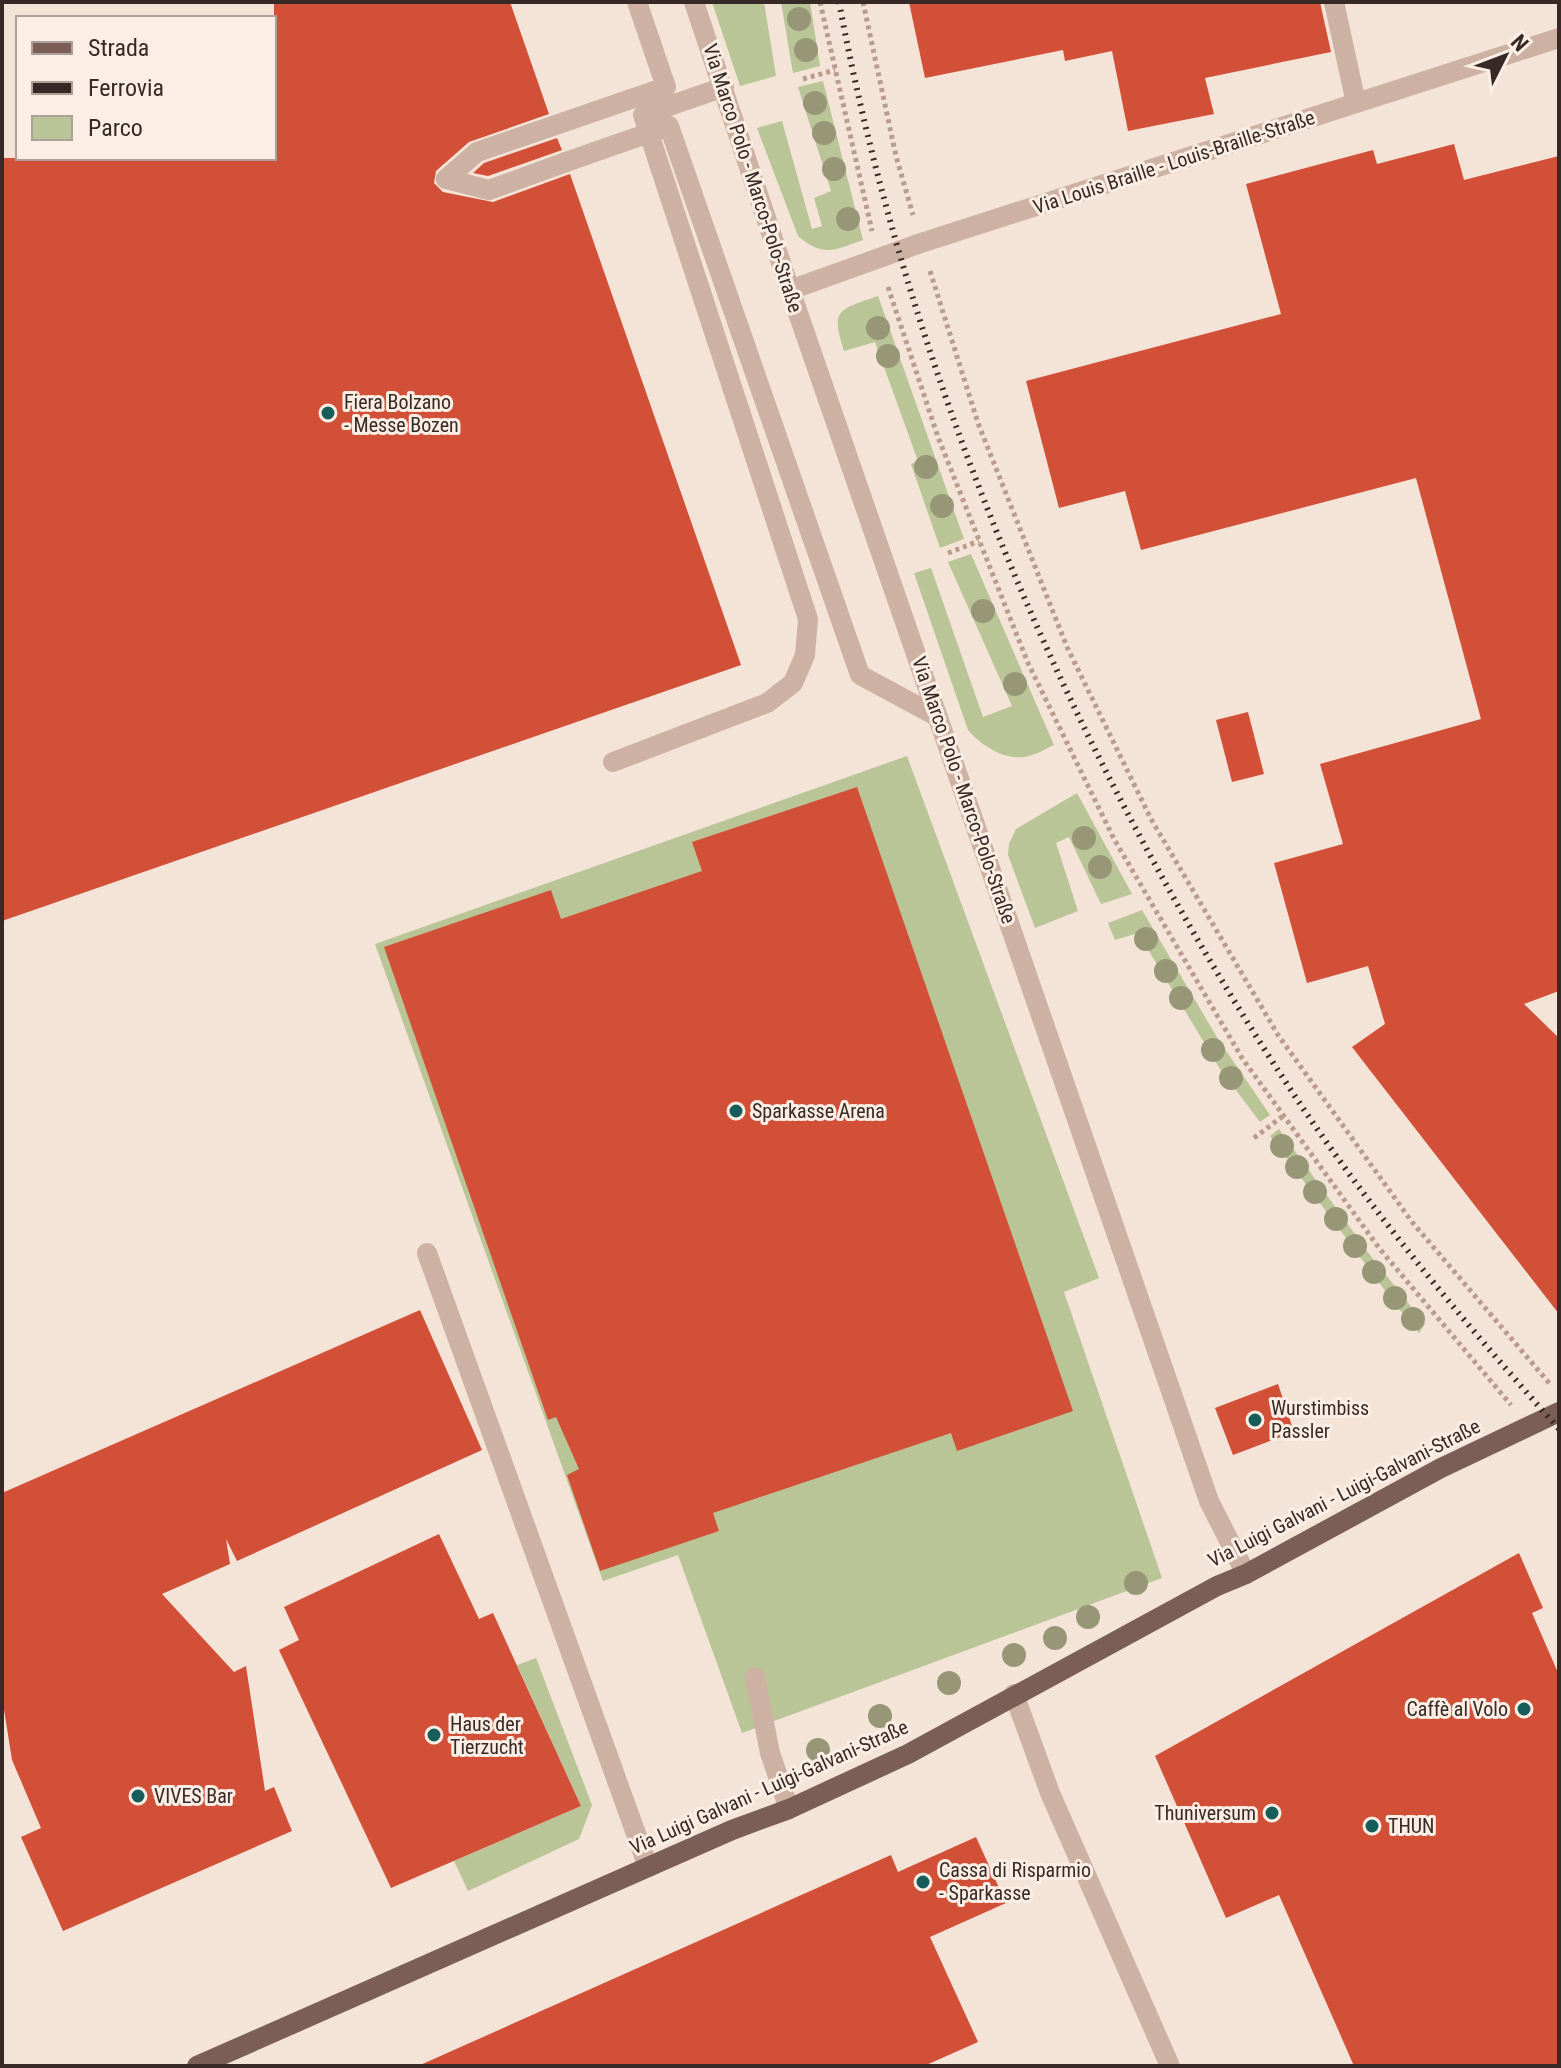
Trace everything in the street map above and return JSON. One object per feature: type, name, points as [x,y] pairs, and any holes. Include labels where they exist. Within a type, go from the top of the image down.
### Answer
[{"type":"main road","name":"Via Luigi Galvani - Luigi-Galvani-Straße","points":[[197,2066],[732,1830],[789,1809],[908,1754],[1014,1694],[1217,1586],[1246,1574],[1441,1468],[1559,1412]]},
{"type":"street","points":[[637,2],[666,87],[477,152],[446,179],[489,190],[669,126],[860,675],[938,717]]},
{"type":"street","name":"Via Marco Polo - Marco-Polo-Straße","points":[[694,2],[790,290],[1209,1501],[1246,1574]]},
{"type":"street","points":[[1334,2],[1356,103]]},
{"type":"street","name":"Via Louis Braille - Louis-Braille-Straße","points":[[790,290],[921,243],[1559,38]]},
{"type":"street","points":[[613,762],[767,703],[793,683],[805,655],[808,619],[643,115],[724,87]]},
{"type":"street","points":[[427,1253],[648,1867]]},
{"type":"street","points":[[755,1677],[770,1753],[789,1809]]},
{"type":"street","points":[[1014,1694],[1050,1793],[1170,2066]]},
{"type":"path","points":[[820,2],[879,260],[938,437],[1028,663],[1114,839],[1242,1058],[1283,1116],[1379,1248],[1529,1426]]},
{"type":"path","points":[[863,2],[896,156],[978,423],[1067,647],[1151,819],[1278,1035],[1412,1222],[1559,1395]]},
{"type":"path","points":[[803,79],[835,70]]},
{"type":"path","points":[[948,553],[979,541]]},
{"type":"path","points":[[1254,1138],[1283,1116]]},
{"type":"green space","points":[[712,2],[764,2],[776,76],[740,86]]},
{"type":"green space","points":[[781,2],[810,2],[820,66],[793,73]]},
{"type":"green space","points":[[823,81],[863,240],[829,250],[815,247],[798,236],[757,128],[782,121],[812,229],[822,226],[814,198],[831,191],[798,87]]},
{"type":"green space","points":[[878,296],[964,539],[940,548],[911,464],[918,461],[875,342],[844,351],[840,337],[838,318],[841,313],[854,304]]},
{"type":"green space","points":[[971,554],[1054,745],[1032,755],[1016,757],[1000,753],[979,741],[968,730],[914,573],[931,568],[983,717],[1012,706],[948,562]]},
{"type":"green space","name":"Sparkasse Arena","points":[[907,756],[1099,1278],[1064,1292],[1162,1578],[742,1733],[678,1555],[603,1581],[375,944]]},
{"type":"green space","points":[[1077,793],[1132,894],[1101,904],[1069,837],[1056,843],[1078,911],[1035,928],[1008,855],[1009,844],[1016,829]]},
{"type":"green space","points":[[1142,910],[1218,1039],[1270,1115],[1260,1122],[1220,1069],[1138,933],[1115,940],[1108,923]]},
{"type":"green space","points":[[1279,1129],[1370,1255],[1425,1324],[1419,1333],[1270,1136]]},
{"type":"green space","points":[[536,1658],[592,1805],[579,1839],[468,1891],[454,1861],[581,1806],[517,1665]]},
{"type":"building","name":"Fiera Bolzano - Messe Bozen","points":[[274,2],[510,2],[549,114],[469,142],[436,171],[434,183],[443,192],[493,202],[570,174],[741,665],[2,921],[2,158],[276,160]]},
{"type":"building","points":[[909,2],[1320,2],[1331,52],[1205,78],[1214,114],[1128,131],[1112,51],[1065,61],[1063,50],[925,78]]},
{"type":"building","points":[[557,138],[562,150],[488,176],[473,173],[484,163]]},
{"type":"building","points":[[1454,144],[1464,180],[1559,156],[1559,991],[1524,1004],[1559,1038],[1559,1314],[1352,1047],[1385,1024],[1368,966],[1307,983],[1274,863],[1343,844],[1320,764],[1481,719],[1416,478],[1141,550],[1125,491],[1059,508],[1026,381],[1281,314],[1246,184],[1373,150],[1377,164]]},
{"type":"building","points":[[1248,712],[1264,774],[1232,782],[1216,720]]},
{"type":"building","name":"Sparkasse Arena","points":[[857,787],[1073,1411],[957,1451],[951,1433],[713,1513],[719,1531],[600,1571],[567,1475],[579,1469],[556,1417],[548,1420],[384,947],[551,890],[561,919],[702,871],[692,842]]},
{"type":"building","points":[[420,1310],[482,1450],[237,1561],[226,1539],[230,1564],[162,1594],[234,1672],[246,1666],[265,1791],[274,1787],[292,1831],[63,1931],[21,1837],[41,1828],[12,1760],[2,1697],[2,1493]]},
{"type":"building","name":"Wurstimbiss Passler","points":[[1278,1384],[1294,1432],[1233,1455],[1215,1408]]},
{"type":"building","name":"Haus der Tierzucht","points":[[439,1534],[479,1619],[493,1613],[581,1806],[391,1888],[279,1650],[299,1640],[284,1607]]},
{"type":"building","name":"THUN","points":[[1519,1553],[1543,1608],[1532,1613],[1559,1675],[1559,2066],[1354,2066],[1279,1895],[1226,1918],[1155,1756]]},
{"type":"building","points":[[976,1837],[1006,1903],[930,1937],[978,2042],[924,2066],[418,2066],[891,1855],[898,1872]]},
{"type":"railway","points":[[839,2],[870,144],[909,285],[955,424],[1009,561],[1069,696],[1135,827],[1207,955],[1283,1078],[1346,1170],[1414,1259],[1559,1429]]},
{"type":"place","name":"Fiera Bolzano - Messe Bozen","points":[[328,413]]},
{"type":"place","name":"Sparkasse Arena","points":[[736,1111]]},
{"type":"place","name":"Wurstimbiss Passler","points":[[1255,1420]]},
{"type":"place","name":"Caffè al Volo","points":[[1524,1709]]},
{"type":"place","name":"Haus der Tierzucht","points":[[434,1735]]},
{"type":"place","name":"VIVES Bar","points":[[138,1796]]},
{"type":"place","name":"Thuniversum","points":[[1272,1813]]},
{"type":"place","name":"THUN","points":[[1372,1826]]},
{"type":"place","name":"Cassa di Risparmio - Sparkasse","points":[[923,1882]]}]
